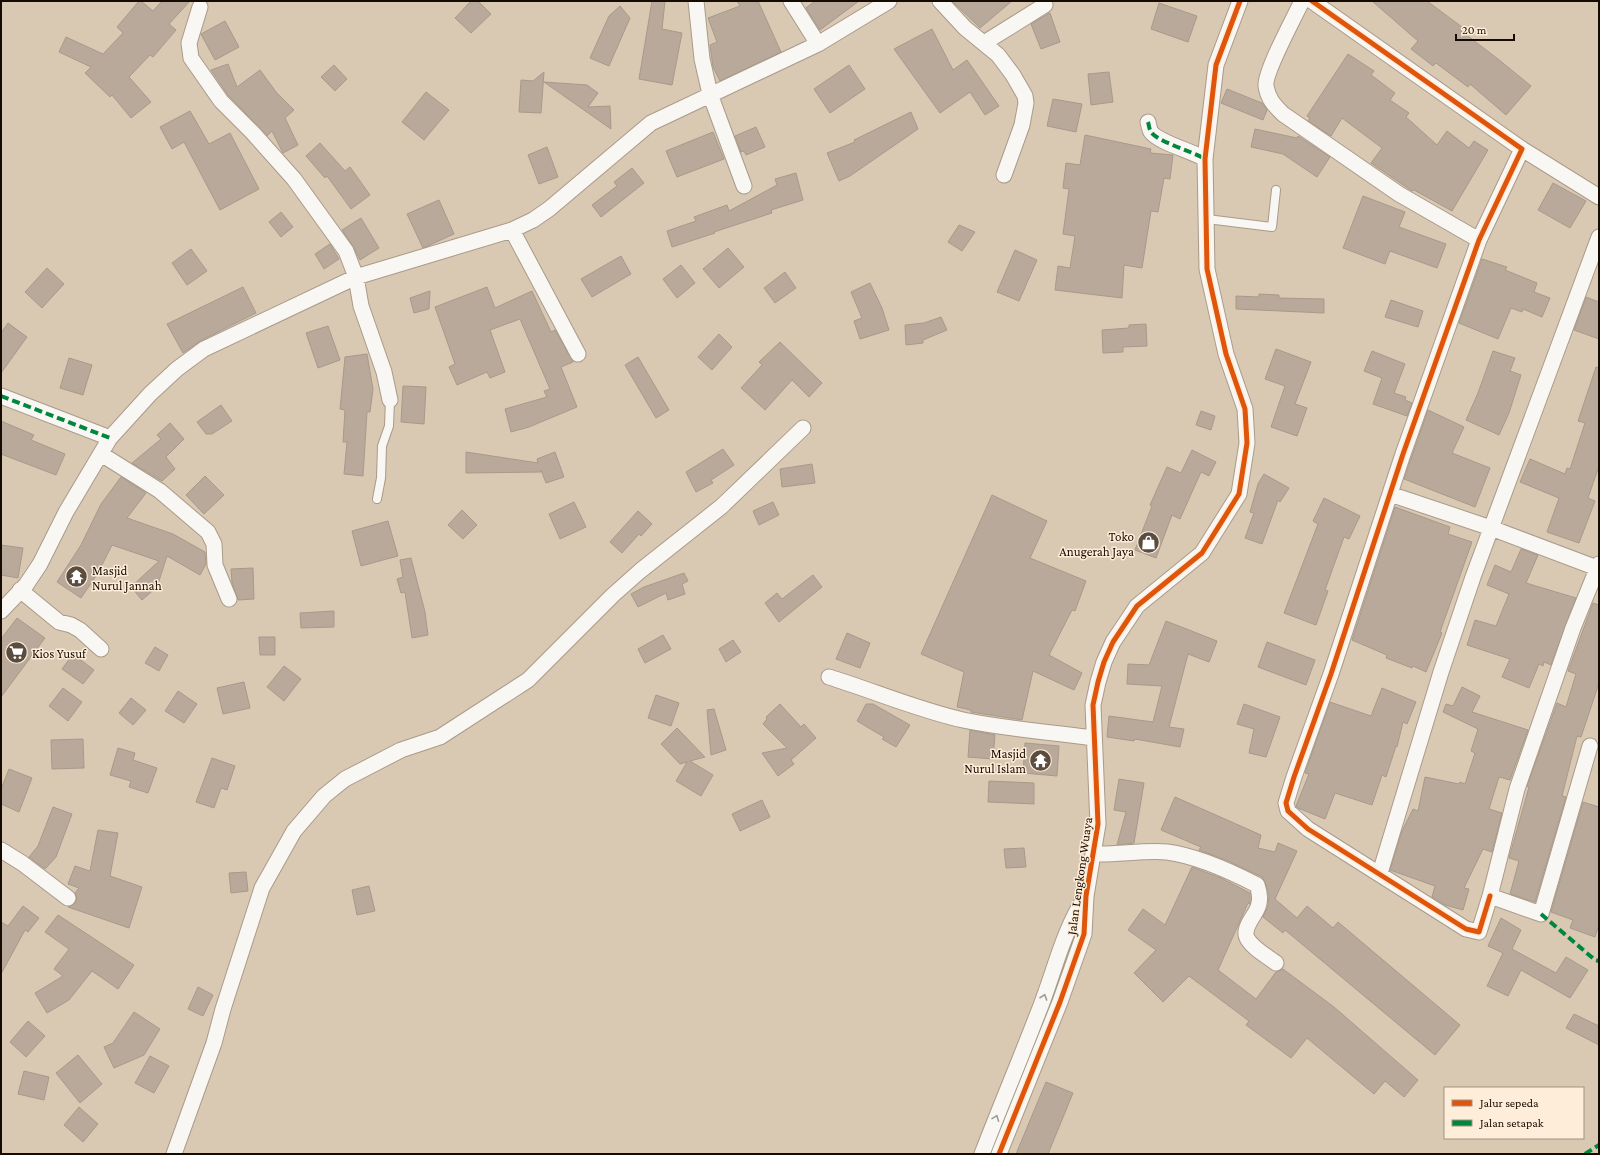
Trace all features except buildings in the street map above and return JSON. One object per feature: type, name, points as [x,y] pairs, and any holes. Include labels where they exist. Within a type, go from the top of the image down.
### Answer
[{"type":"street","points":[[696,1],[702,59],[710,94],[744,186]]},
{"type":"street","points":[[791,1],[818,44]]},
{"type":"street","points":[[1,611],[20,590],[40,564],[66,512],[110,438],[150,394],[177,369],[204,349],[356,277],[512,230],[533,220],[549,209],[651,123],[818,44],[889,1]]},
{"type":"street","points":[[940,1],[965,28],[998,55],[1013,75],[1020,87],[1026,103],[1022,125],[1004,175]]},
{"type":"street","name":"Jalan Lengkong Wuaya","points":[[999,1154],[1060,1002],[1084,934],[1086,896],[1098,824],[1099,805],[1093,738],[1095,693],[1104,662],[1113,642],[1137,606],[1202,553],[1238,494],[1247,443],[1245,409],[1226,354],[1207,269],[1205,159],[1216,65],[1240,1]]},
{"type":"street","points":[[1302,1],[1274,60],[1266,84],[1270,100],[1283,114],[1399,194],[1479,240]]},
{"type":"street","points":[[1312,1],[1522,148],[1599,197]]},
{"type":"street","points":[[984,43],[1045,5]]},
{"type":"street","points":[[200,8],[188,43],[191,58],[221,102],[253,133],[294,179],[346,251],[356,277],[361,306],[384,372],[390,400]]},
{"type":"street","points":[[1148,122],[1151,132],[1162,141],[1193,151],[1205,159]]},
{"type":"street","points":[[1390,494],[1598,566],[1573,628],[1517,789],[1490,896],[1479,932],[1466,929],[1449,920],[1407,894],[1380,874],[1308,829],[1288,811],[1286,803],[1331,674],[1390,494],[1479,240],[1522,148]]},
{"type":"street","points":[[512,230],[578,354]]},
{"type":"street","points":[[1380,874],[1441,672],[1491,528],[1599,238]]},
{"type":"street","points":[[1,396],[110,438]]},
{"type":"street","points":[[174,1154],[214,1043],[223,1009],[262,888],[294,831],[324,796],[344,779],[401,750],[440,736],[528,680],[613,595],[640,571],[722,506],[803,428]]},
{"type":"street","points":[[101,454],[160,492],[208,532],[214,544],[215,565],[229,599]]},
{"type":"street","points":[[20,590],[59,622],[71,625],[80,630],[100,649]]},
{"type":"street","points":[[829,677],[962,720],[1016,729],[1093,738]]},
{"type":"street","points":[[1490,896],[1541,914],[1590,746]]},
{"type":"street","points":[[1,850],[22,863],[68,898]]},
{"type":"street","points":[[1093,854],[1116,855],[1168,852],[1196,859],[1239,876],[1257,885],[1260,895],[1258,908],[1246,930],[1246,937],[1251,943],[1276,963]]},
{"type":"street","name":"Jalan Lengkong Wuaya","points":[[982,1154],[1039,1013],[1067,930],[1074,914],[1086,896]]},
{"type":"lane","points":[[1206,219],[1272,227],[1276,190]]},
{"type":"lane","points":[[377,499],[381,478],[382,446],[389,426],[390,400]]},
{"type":"marked path","points":[[1148,122],[1150,131],[1155,136],[1205,159]]},
{"type":"marked path","points":[[1,396],[110,438]]},
{"type":"marked path","points":[[1541,914],[1595,960],[1599,961]]},
{"type":"marked path","points":[[1585,1154],[1599,1145]]},
{"type":"cycle path","points":[[999,1154],[1060,1002],[1084,934],[1086,896],[1098,824],[1093,705],[1104,662],[1113,642],[1137,606],[1202,553],[1239,494],[1247,443],[1245,409],[1226,354],[1207,269],[1205,159],[1216,65],[1240,1]]},
{"type":"cycle path","points":[[1312,1],[1522,149],[1479,240],[1403,454],[1331,674],[1286,803],[1288,811],[1308,829],[1466,929],[1479,932],[1490,896]]},
{"type":"place","name":"Toko Anugerah Jaya","points":[[1149,543]]},
{"type":"place","name":"Masjid Nurul Jannah","points":[[77,577]]},
{"type":"place","name":"Kios Yusuf","points":[[17,653]]},
{"type":"place","name":"Masjid Nurul Islam","points":[[1041,760]]}]
